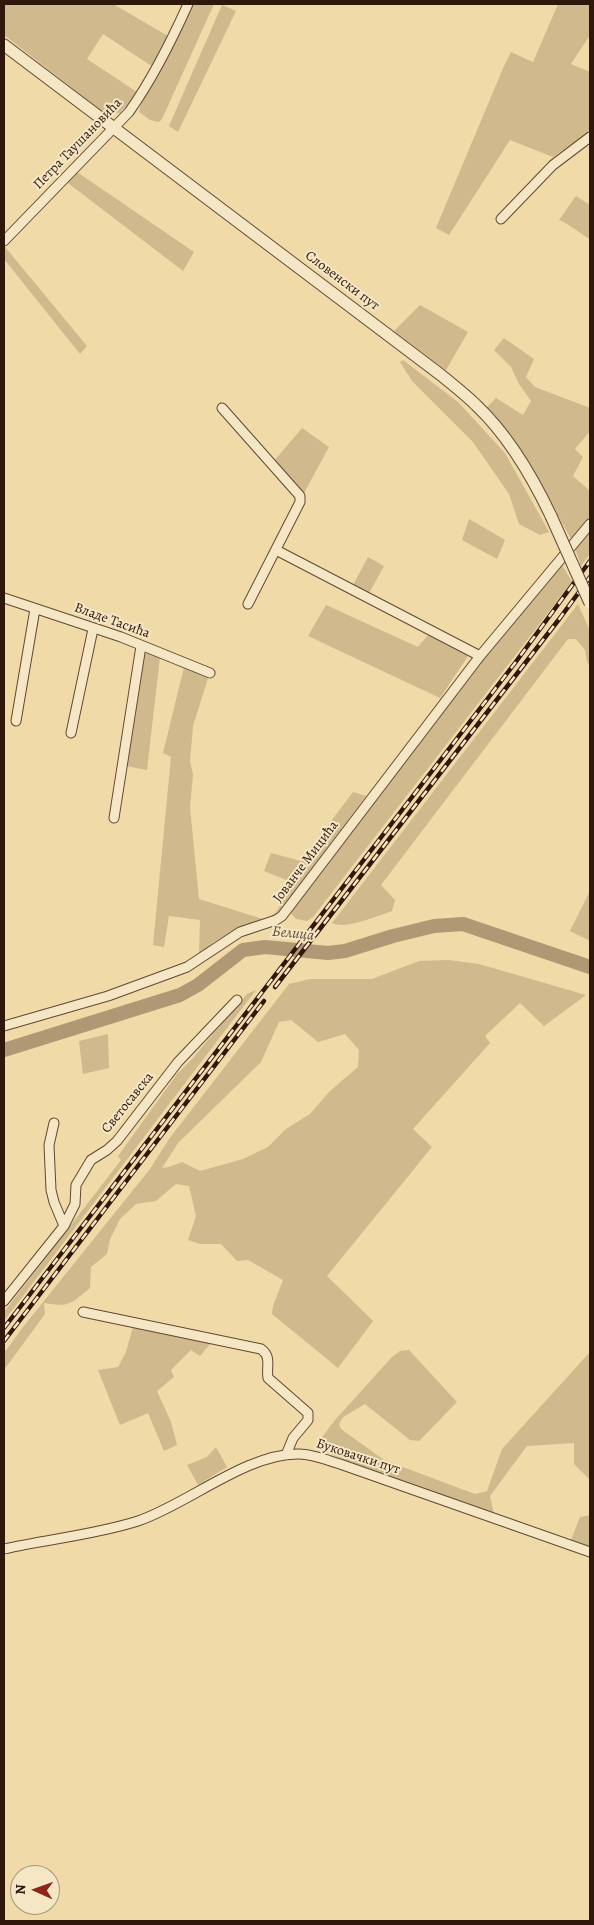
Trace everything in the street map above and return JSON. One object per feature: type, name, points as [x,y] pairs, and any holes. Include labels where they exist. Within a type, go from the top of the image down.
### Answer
[{"type":"street","name":"Петра Таушановића","points":[[4,241],[115,129],[143,93],[165,54],[188,4]]},
{"type":"street","name":"Словенски пут","points":[[4,45],[441,375],[476,405],[507,441],[529,473],[551,516],[590,602]]},
{"type":"street","points":[[501,219],[553,165],[590,136]]},
{"type":"street","points":[[222,408],[300,496],[300,502],[248,604]]},
{"type":"street","name":"Јованче Мицића","points":[[4,1026],[108,996],[187,967],[240,932],[276,920],[282,916],[480,656],[590,524]]},
{"type":"street","points":[[276,550],[480,656]]},
{"type":"street","name":"Владе Тасића","points":[[4,598],[121,638],[210,673]]},
{"type":"street","points":[[16,721],[36,609]]},
{"type":"street","points":[[71,734],[93,629]]},
{"type":"street","points":[[114,818],[141,646]]},
{"type":"street","name":"Светосавска","points":[[4,1301],[64,1226],[75,1204],[76,1186],[91,1160],[117,1141],[178,1062],[237,1000]]},
{"type":"street","points":[[54,1123],[49,1145],[52,1190],[54,1202],[64,1226]]},
{"type":"street","points":[[82,1312],[261,1348],[268,1358],[268,1378],[308,1413],[308,1420],[293,1438],[286,1455]]},
{"type":"street","name":"Буковачки пут","points":[[4,1549],[112,1529],[128,1524],[162,1511],[255,1463],[286,1455],[300,1454],[340,1464],[590,1552]]},
{"type":"shaded area","points":[[4,4],[113,4],[168,36],[153,67],[103,34],[87,59],[137,92],[120,113],[103,112],[4,35]]},
{"type":"shaded area","points":[[192,4],[214,4],[162,119],[159,122],[150,120],[139,112],[141,104]]},
{"type":"shaded area","points":[[558,4],[590,4],[590,35],[571,64],[590,72],[590,131],[553,157],[510,140],[449,235],[436,228],[504,66],[511,52],[533,62]]},
{"type":"shaded area","points":[[222,5],[236,11],[178,132],[169,126]]},
{"type":"shaded area","points":[[77,172],[194,252],[183,271],[68,183]]},
{"type":"shaded area","points":[[576,196],[590,205],[590,239],[559,220]]},
{"type":"shaded area","points":[[5,247],[87,346],[80,354],[4,259]]},
{"type":"shaded area","points":[[420,305],[468,332],[446,370],[394,331]]},
{"type":"shaded area","points":[[504,338],[534,359],[526,377],[535,387],[590,408],[590,431],[575,449],[583,457],[573,476],[590,491],[590,518],[571,539],[524,454],[486,408],[496,398],[523,415],[531,401],[519,384],[511,367],[494,350]]},
{"type":"shaded area","points":[[403,360],[458,402],[505,453],[549,532],[540,535],[519,524],[509,494],[473,442],[412,381],[400,362]]},
{"type":"shaded area","points":[[302,428],[329,447],[304,493],[274,461]]},
{"type":"shaded area","points":[[469,519],[505,540],[497,559],[462,540]]},
{"type":"shaded area","points":[[590,531],[590,554],[581,566],[575,548]]},
{"type":"shaded area","points":[[368,557],[384,566],[368,595],[352,587]]},
{"type":"shaded area","points":[[561,563],[572,582],[313,917],[307,921],[296,919],[290,912],[490,651]]},
{"type":"shaded area","points":[[578,604],[590,631],[590,667],[585,650],[576,639],[568,639],[381,885],[395,900],[392,911],[353,924],[338,925],[332,923]]},
{"type":"shaded area","points":[[326,605],[418,647],[428,635],[468,656],[440,698],[308,636]]},
{"type":"shaded area","points":[[146,653],[160,657],[147,770],[126,766],[143,656]]},
{"type":"shaded area","points":[[184,667],[208,678],[193,726],[190,761],[193,775],[190,807],[199,899],[266,920],[276,912],[294,883],[264,871],[271,853],[301,861],[353,792],[366,796],[275,918],[229,933],[214,942],[199,955],[200,920],[169,916],[164,947],[153,945],[171,757],[163,753]]},
{"type":"shaded area","points":[[590,891],[590,941],[570,931]]},
{"type":"shaded area","points":[[449,960],[479,964],[586,995],[544,1026],[520,1003],[485,1036],[490,1043],[413,1129],[432,1147],[327,1276],[373,1321],[338,1368],[272,1314],[273,1306],[283,1280],[248,1260],[237,1261],[221,1244],[200,1244],[188,1240],[196,1216],[189,1186],[176,1184],[156,1201],[136,1204],[120,1219],[110,1239],[107,1254],[91,1267],[90,1288],[69,1303],[59,1305],[44,1303],[45,1314],[4,1370],[4,1353],[23,1327],[150,1169],[169,1139],[289,984],[310,979],[372,979],[419,961]],"holes":[[[291,1020],[318,1042],[345,1034],[359,1050],[358,1067],[330,1091],[310,1114],[286,1129],[268,1147],[243,1159],[200,1171],[182,1162],[162,1168],[178,1143],[261,1062],[279,1022]]]},
{"type":"shaded area","points":[[256,990],[4,1321],[4,1312],[121,1160],[118,1156],[177,1074],[247,994]]},
{"type":"shaded area","points":[[108,1034],[109,1068],[83,1074],[79,1041]]},
{"type":"shaded area","points":[[133,1327],[212,1342],[200,1356],[191,1350],[171,1370],[174,1377],[157,1391],[171,1422],[177,1445],[164,1451],[148,1413],[120,1425],[98,1370],[118,1367],[126,1352]]},
{"type":"shaded area","points":[[409,1350],[457,1402],[419,1441],[410,1440],[365,1404],[343,1417],[339,1424],[341,1429],[384,1460],[475,1494],[487,1491],[502,1449],[590,1352],[590,1480],[574,1464],[574,1443],[527,1446],[490,1496],[494,1514],[322,1451],[317,1444],[335,1420],[392,1357],[400,1351]]},
{"type":"shaded area","points":[[216,1447],[227,1467],[198,1485],[187,1465],[207,1457]]},
{"type":"shaded area","points":[[590,1515],[590,1547],[571,1540],[580,1517]]},
{"type":"waterway","name":"Белица","points":[[4,1050],[180,995],[198,985],[243,950],[265,947],[328,953],[345,951],[434,926],[463,924],[590,967]]},
{"type":"railway","points":[[4,1328],[515,663],[590,561]]},
{"type":"railway","points":[[275,987],[590,577]]},
{"type":"railway","points":[[4,1341],[264,1001]]}]
